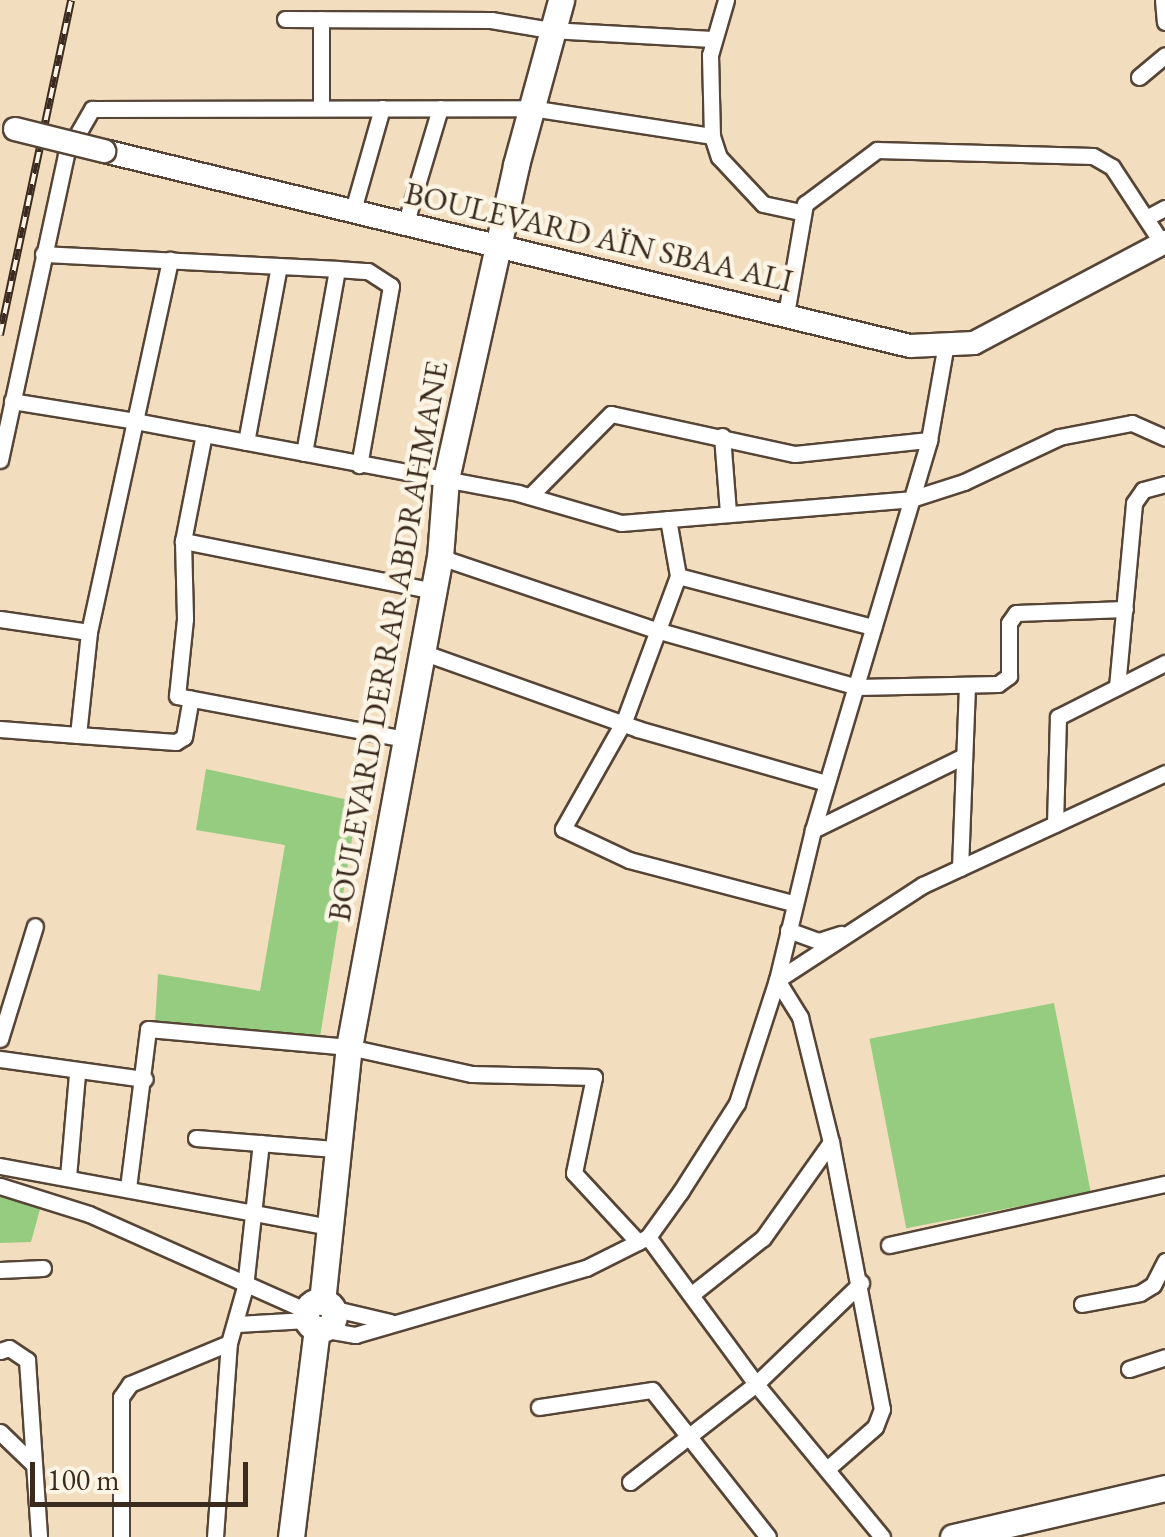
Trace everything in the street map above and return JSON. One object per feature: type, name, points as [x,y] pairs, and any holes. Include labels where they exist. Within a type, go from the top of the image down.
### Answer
[{"type":"main road","name":"BOULEVARD DERRAR ABDRAHMANE","points":[[294,1537],[330,1227],[334,1149],[349,1047],[440,557],[446,479],[531,108],[550,30],[562,0]]},
{"type":"main road","name":"BOULEVARD AÏN SBAA ALI","points":[[8,127],[353,210],[497,250],[945,349]]},
{"type":"main road","points":[[945,349],[974,343],[1164,242]]},
{"type":"main road","points":[[952,1537],[1165,1488]]},
{"type":"street","points":[[423,20],[427,0]]},
{"type":"street","points":[[1163,0],[1165,22]]},
{"type":"street","points":[[724,1],[712,39],[712,136],[745,191],[763,204],[802,212]]},
{"type":"street","points":[[285,19],[491,20],[550,30],[712,39]]},
{"type":"street","points":[[321,19],[321,108]]},
{"type":"street","points":[[1139,77],[1165,56]]},
{"type":"street","points":[[353,210],[382,108]]},
{"type":"street","points":[[405,225],[440,108]]},
{"type":"street","points":[[0,460],[66,154],[92,109],[531,108],[712,136]]},
{"type":"street","points":[[786,314],[802,212],[822,186],[877,150],[1093,156],[1112,167],[1164,242]]},
{"type":"street","points":[[1146,218],[1165,208]]},
{"type":"street","points":[[44,254],[336,269],[368,272],[391,286],[360,464]]},
{"type":"street","points":[[78,734],[89,632],[170,260]]},
{"type":"street","points":[[246,442],[279,266]]},
{"type":"street","points":[[304,453],[336,269]]},
{"type":"street","points":[[0,1186],[89,1214],[355,1336],[394,1322],[507,1294],[643,1240],[737,1103],[777,980],[792,903],[929,440],[945,349]]},
{"type":"street","points":[[12,400],[446,479],[530,496],[621,523],[911,499],[964,482],[1059,437],[1132,423],[1165,438]]},
{"type":"street","points":[[530,496],[611,414],[794,454],[929,440]]},
{"type":"street","points":[[204,434],[183,542],[186,618],[173,688],[176,696],[405,738]]},
{"type":"street","points":[[722,436],[728,513]]},
{"type":"street","points":[[1117,687],[1136,495],[1165,484]]},
{"type":"street","points":[[668,519],[678,576],[624,721],[564,824],[566,833],[628,860],[792,903]]},
{"type":"street","points":[[183,542],[434,590]]},
{"type":"street","points":[[440,557],[656,630],[857,687],[998,684],[1009,676],[1009,623],[1016,613],[1125,608]]},
{"type":"street","points":[[678,576],[873,627]]},
{"type":"street","points":[[0,618],[89,632]]},
{"type":"street","points":[[422,652],[624,721],[826,783]]},
{"type":"street","points":[[1055,824],[1058,717],[1165,663]]},
{"type":"street","points":[[960,868],[967,687]]},
{"type":"street","points":[[0,729],[176,742],[184,736],[191,700]]},
{"type":"street","points":[[813,830],[964,756]]},
{"type":"street","points":[[777,980],[871,918],[960,868],[1165,773]]},
{"type":"street","points":[[788,930],[819,941],[871,918]]},
{"type":"street","points":[[0,1038],[35,926]]},
{"type":"street","points":[[777,980],[800,1017],[831,1142],[861,1283],[882,1409],[875,1427],[827,1469]]},
{"type":"street","points":[[128,1188],[148,1029],[349,1047],[472,1074],[594,1077],[574,1172],[692,1294],[756,1384],[882,1537]]},
{"type":"street","points":[[0,1060],[77,1074],[144,1079]]},
{"type":"street","points":[[68,1177],[77,1074]]},
{"type":"street","points":[[196,1138],[334,1149]]},
{"type":"street","points":[[692,1294],[763,1238],[831,1142]]},
{"type":"street","points":[[215,1537],[229,1343],[238,1324],[245,1288],[260,1143]]},
{"type":"street","points":[[0,1166],[128,1188],[252,1216],[330,1227]]},
{"type":"street","points":[[889,1245],[1165,1184]]},
{"type":"street","points":[[1082,1304],[1140,1293],[1153,1285],[1165,1261]]},
{"type":"street","points":[[0,1270],[43,1268]]},
{"type":"street","points":[[630,1482],[756,1384],[861,1283]]},
{"type":"street","points":[[238,1324],[317,1316],[394,1322]]},
{"type":"street","points":[[122,1537],[121,1396],[130,1384],[229,1343]]},
{"type":"street","points":[[0,1352],[9,1348],[27,1360],[39,1537]]},
{"type":"street","points":[[1129,1370],[1165,1357]]},
{"type":"street","points":[[539,1407],[652,1390],[768,1537]]},
{"type":"street","points":[[0,1432],[34,1465]]},
{"type":"green space","points":[[206,769],[358,802],[320,1037],[155,1023],[158,974],[260,991],[285,845],[196,830]]},
{"type":"green space","points":[[1054,1003],[1091,1192],[906,1228],[869,1039]]},
{"type":"green space","points":[[0,1190],[42,1202],[31,1242],[0,1243]]},
{"type":"railway","points":[[0,335],[71,0]]}]
